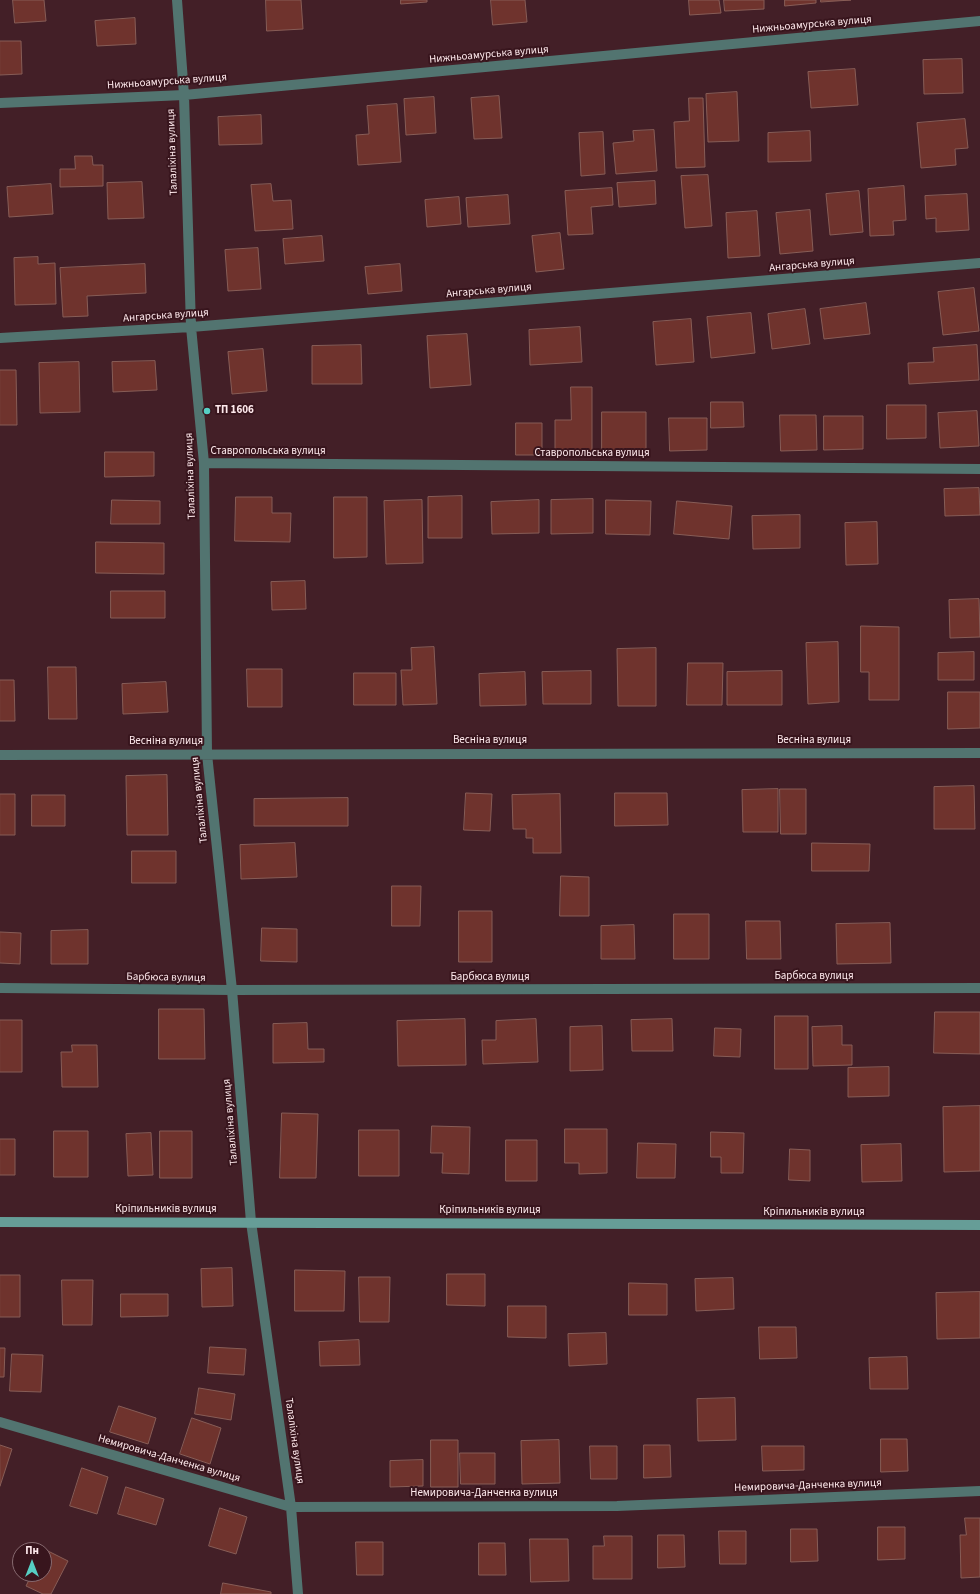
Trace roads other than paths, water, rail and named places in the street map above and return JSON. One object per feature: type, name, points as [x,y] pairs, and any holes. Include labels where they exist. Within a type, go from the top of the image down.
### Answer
[{"type":"street","name":"Талаліхіна вулиця","points":[[177,0],[184,95],[191,327],[204,463],[207,754],[232,990],[251,1222],[291,1507],[298,1594]]},
{"type":"street","name":"Нижньоамурська вулиця","points":[[0,103],[184,95],[980,21]]},
{"type":"street","name":"Ангарська вулиця","points":[[0,338],[191,327],[980,263]]},
{"type":"street","name":"Ставропольська вулиця","points":[[204,463],[980,469]]},
{"type":"street","name":"Весніна вулиця","points":[[0,755],[980,753]]},
{"type":"street","name":"Барбюса вулиця","points":[[0,988],[232,990],[980,988]]},
{"type":"street","name":"Кріпильників вулиця","points":[[0,1222],[980,1225]]},
{"type":"street","name":"Немировича-Данченка вулиця","points":[[0,1422],[291,1507],[617,1506],[980,1491]]},
{"type":"place","name":"ТП 1606","points":[[207,411]]}]
